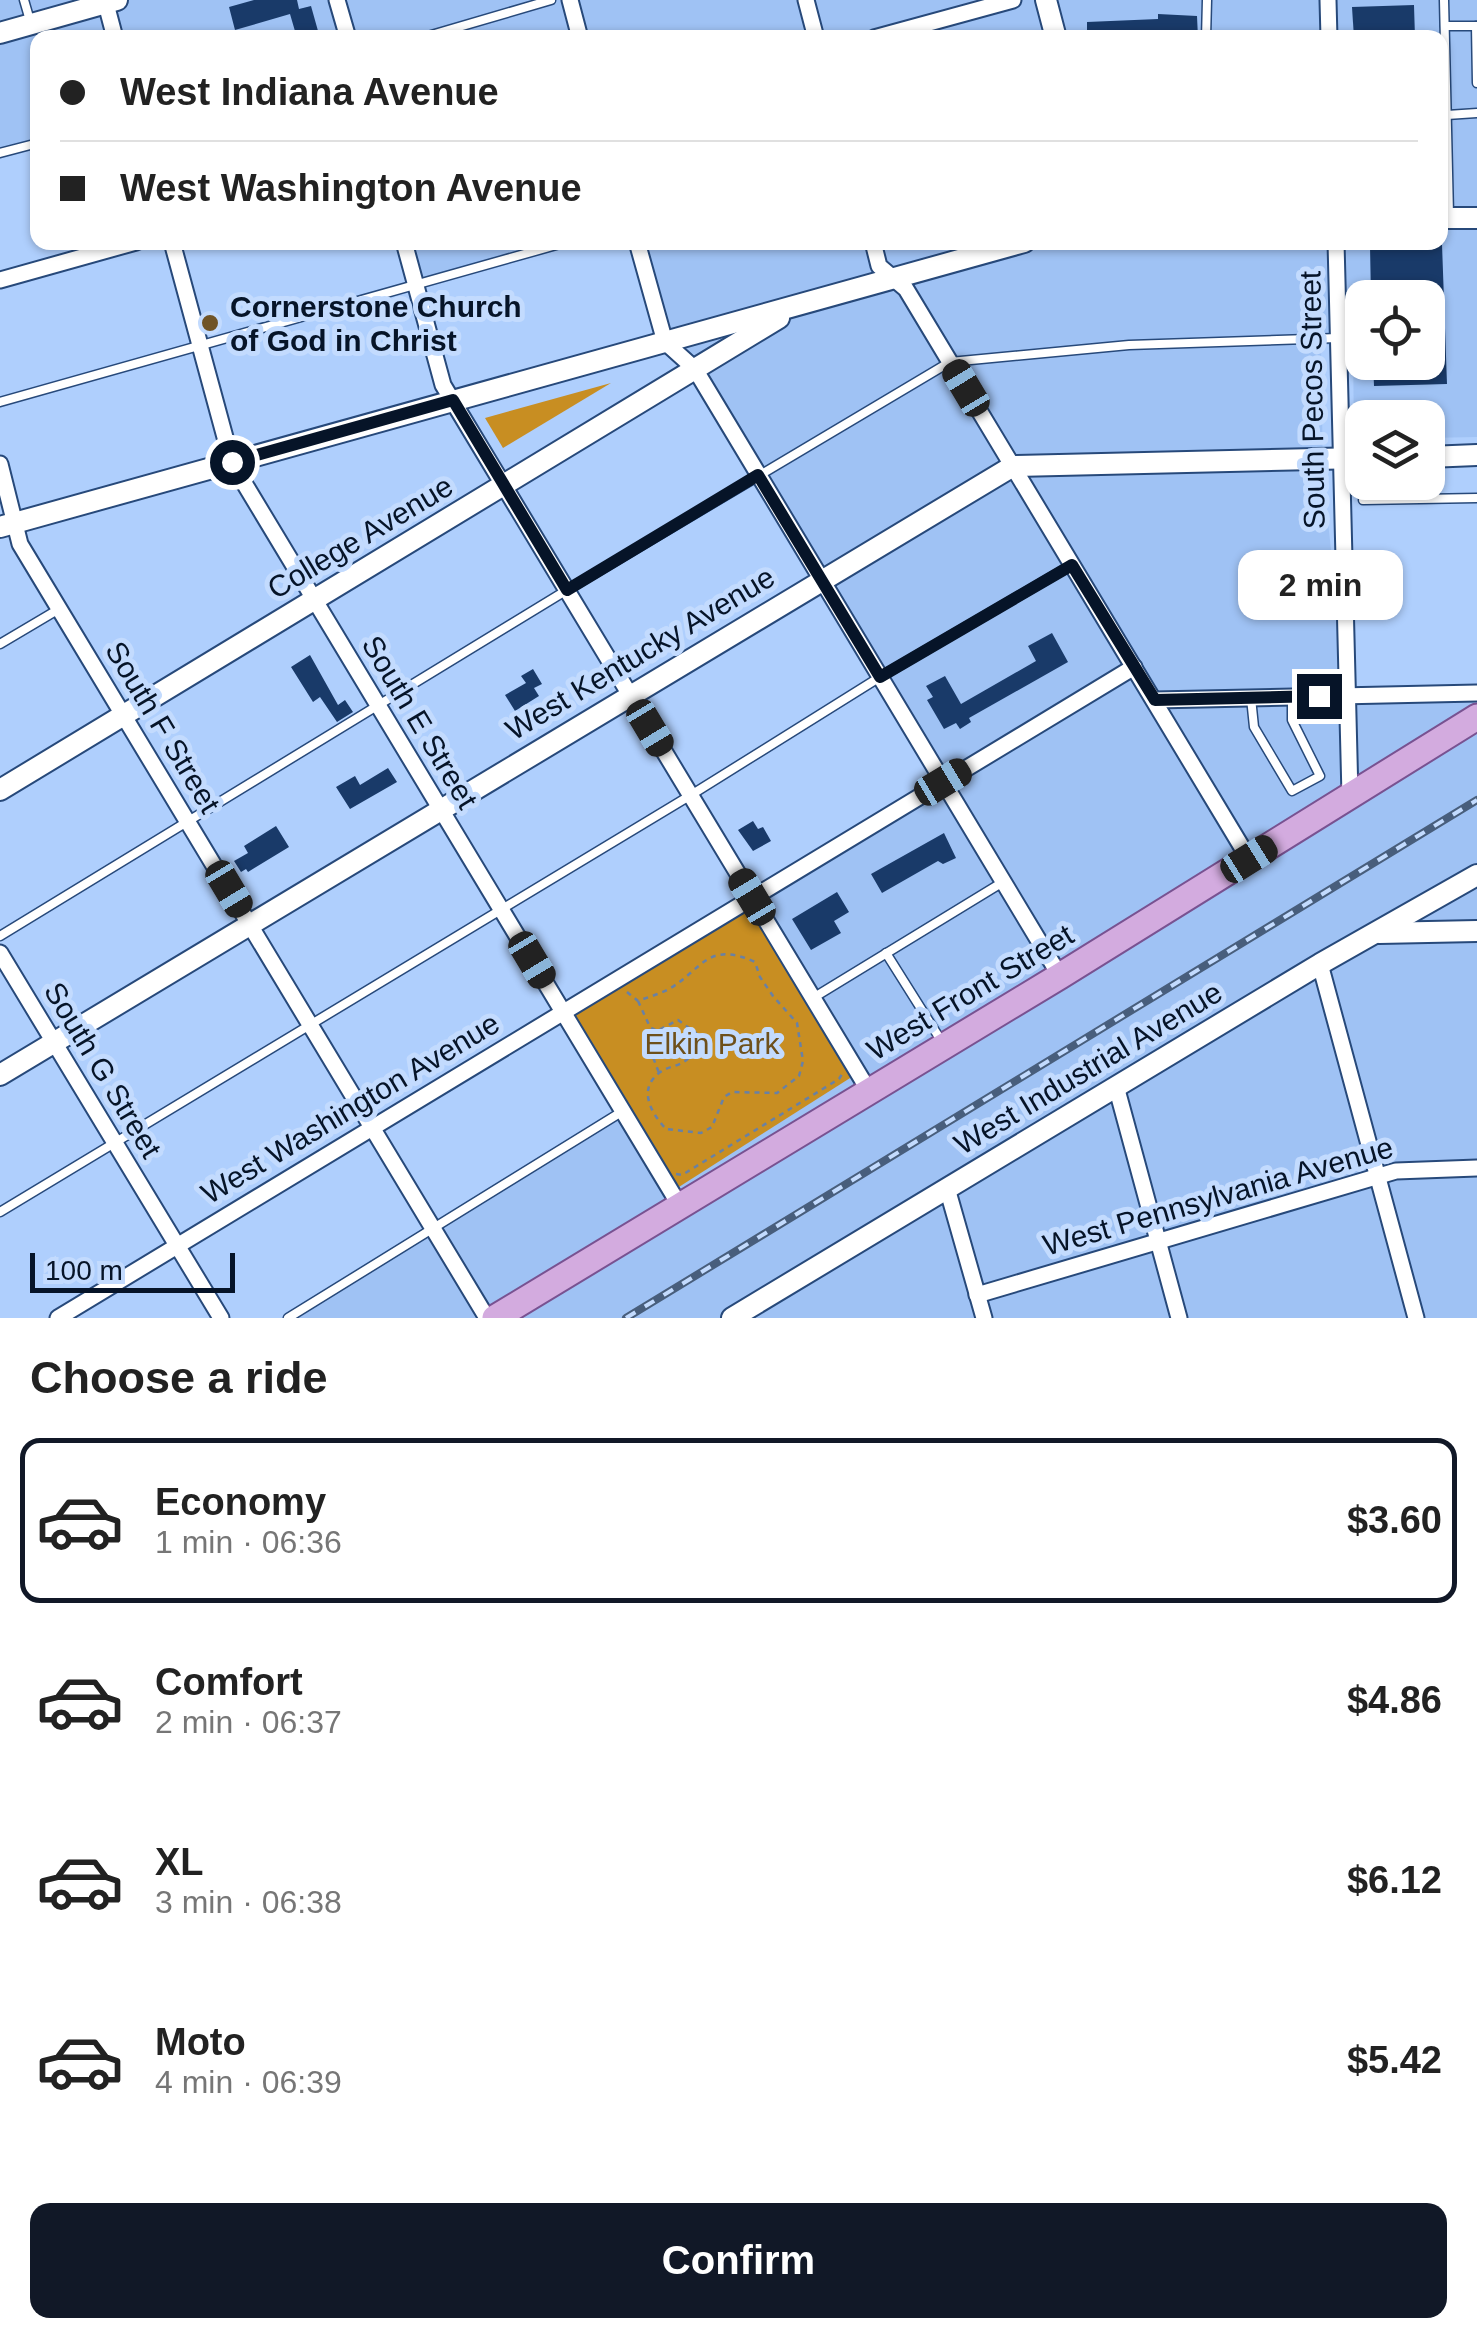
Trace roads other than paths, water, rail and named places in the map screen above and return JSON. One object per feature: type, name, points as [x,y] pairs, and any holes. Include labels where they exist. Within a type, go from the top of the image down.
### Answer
[{"type":"main road","name":"West Front Street","points":[[494,1318],[1477,718]]},
{"type":"street","points":[[338,0],[346,30]]},
{"type":"street","points":[[570,0],[578,30]]},
{"type":"street","points":[[806,0],[814,30]]},
{"type":"street","points":[[903,30],[1013,0]]},
{"type":"street","points":[[1046,0],[1054,30]]},
{"type":"street","points":[[1328,0],[1329,30]]},
{"type":"street","points":[[0,32],[109,1],[114,30]]},
{"type":"street","points":[[1448,218],[1477,218]]},
{"type":"street","points":[[0,280],[107,250]]},
{"type":"street","name":"South E Street","points":[[174,250],[232,462],[680,1206]]},
{"type":"street","points":[[406,250],[443,385],[869,1091]]},
{"type":"street","points":[[639,250],[665,342],[694,369],[1060,976]]},
{"type":"street","points":[[875,250],[879,266],[906,289],[1249,859]]},
{"type":"street","points":[[8,525],[995,250]]},
{"type":"street","name":"South Pecos Street","points":[[1336,250],[1350,796]]},
{"type":"street","name":"College Avenue","points":[[0,790],[802,304]]},
{"type":"street","points":[[1445,456],[1477,455]]},
{"type":"street","name":"West Kentucky Avenue","points":[[0,1075],[1012,466],[1345,459]]},
{"type":"street","name":"South F Street","points":[[0,464],[8,525],[487,1318]]},
{"type":"street","name":"West Washington Avenue","points":[[58,1318],[1134,667]]},
{"type":"street","points":[[1155,700],[1477,693]]},
{"type":"street","name":"West Industrial Avenue","points":[[732,1318],[1320,964],[1477,875]]},
{"type":"street","points":[[1372,934],[1477,931]]},
{"type":"street","name":"South G Street","points":[[0,952],[221,1318]]},
{"type":"street","points":[[1320,964],[1416,1318]]},
{"type":"street","points":[[1116,1086],[1179,1318]]},
{"type":"street","name":"West Pennsylvania Avenue","points":[[977,1294],[1404,1169],[1477,1168]]},
{"type":"street","points":[[948,1188],[984,1318]]},
{"type":"lane","points":[[24,0],[31,24]]},
{"type":"lane","points":[[449,30],[551,0]]},
{"type":"lane","points":[[1206,0],[1206,30]]},
{"type":"lane","points":[[1444,0],[1445,30]]},
{"type":"lane","points":[[1445,26],[1476,26],[1477,83]]},
{"type":"lane","points":[[1448,114],[1477,114]]},
{"type":"lane","points":[[0,153],[30,145]]},
{"type":"lane","points":[[0,402],[540,250]]},
{"type":"lane","points":[[0,936],[378,704],[950,362],[1129,344],[1338,338]]},
{"type":"lane","points":[[1445,499],[1477,498]]},
{"type":"lane","points":[[0,1212],[691,796],[880,677],[1072,565]]},
{"type":"lane","points":[[0,644],[59,609]]},
{"type":"lane","points":[[1251,698],[1254,726],[1292,791],[1320,776],[1292,720],[1292,697]]},
{"type":"lane","points":[[813,998],[1003,882]]},
{"type":"lane","points":[[886,953],[944,1046]]},
{"type":"lane","points":[[288,1318],[623,1111]]},
{"type":"railway","points":[[626,1318],[1477,800]]},
{"type":"place","name":"Cornerstone Church of God in Christ","points":[[210,323]]},
{"type":"park label","name":"Elkin Park","points":[[712,1043]]}]
